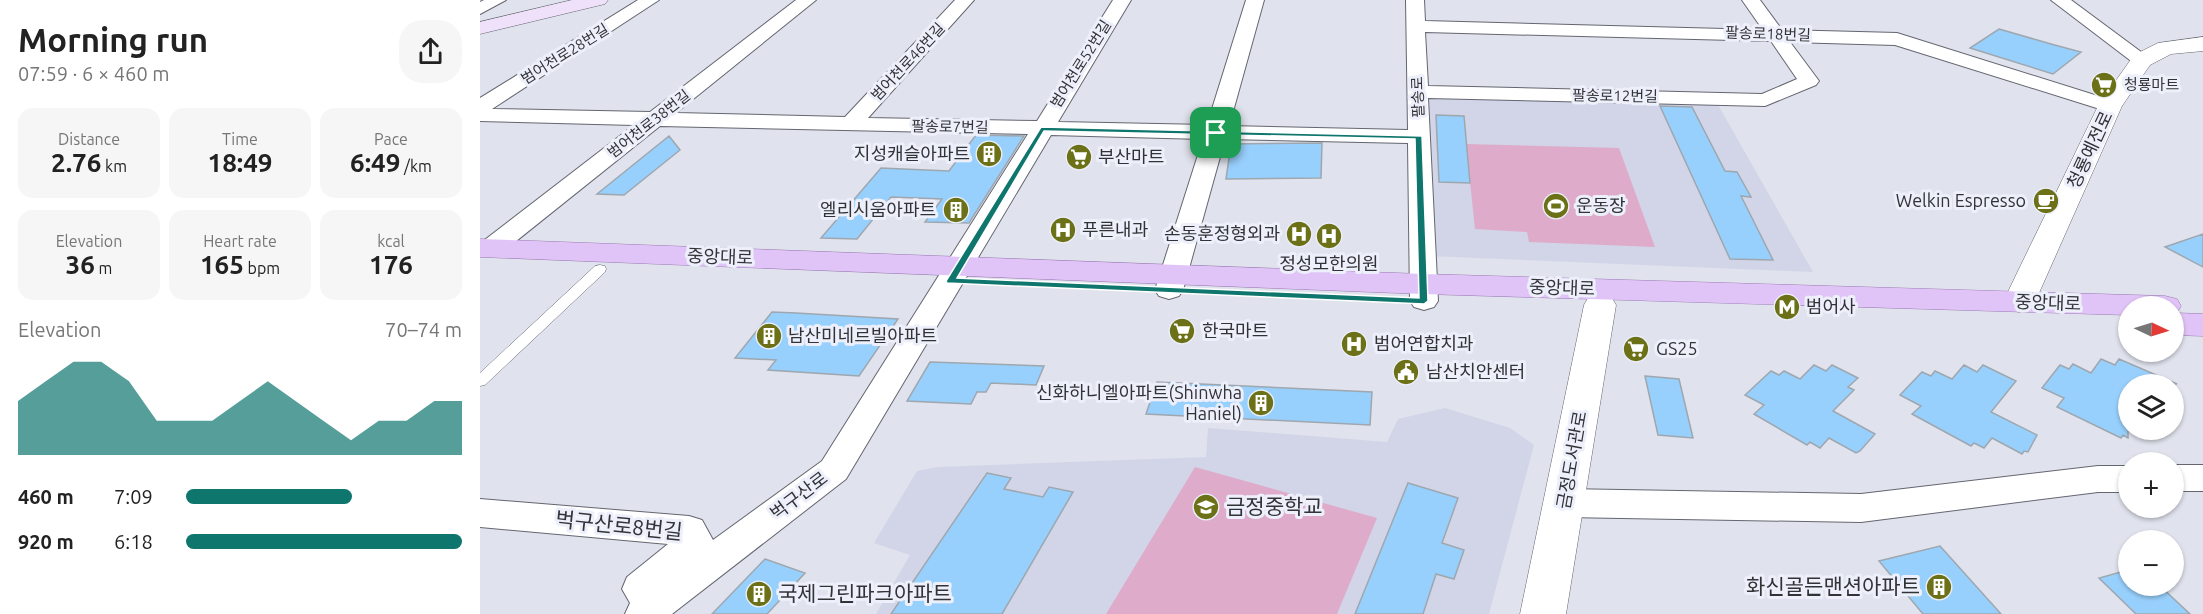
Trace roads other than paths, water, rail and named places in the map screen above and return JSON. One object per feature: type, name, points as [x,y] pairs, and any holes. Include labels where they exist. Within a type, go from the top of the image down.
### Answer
[{"type":"main road","points":[[480,28],[598,0]]},
{"type":"main road","name":"중앙대로","points":[[484,253],[1423,292],[2118,305]]},
{"type":"main road","name":"중앙대로","points":[[484,253],[600,269],[955,273]]},
{"type":"main road","name":"중앙대로","points":[[1423,292],[1600,305],[2118,322]]},
{"type":"main road","points":[[2184,306],[2203,307]]},
{"type":"main road","points":[[2184,324],[2203,325]]},
{"type":"street","points":[[480,9],[497,0]]},
{"type":"street","name":"범어천로28번길","points":[[480,107],[650,0]]},
{"type":"street","name":"범어천로38번길","points":[[484,253],[807,0]]},
{"type":"street","name":"범어천로46번길","points":[[850,124],[965,0]]},
{"type":"street","name":"범어천로52번길","points":[[1041,129],[1122,0]]},
{"type":"street","points":[[1171,282],[1255,0]]},
{"type":"street","name":"팔송로","points":[[1415,0],[1423,292]]},
{"type":"street","points":[[1751,0],[1776,34]]},
{"type":"street","points":[[2060,0],[2142,60],[2166,48],[2203,44]]},
{"type":"street","name":"팔송로18번길","points":[[1416,26],[1897,39],[2110,106]]},
{"type":"street","name":"팔송로12번길","points":[[1418,92],[1765,100],[1809,81],[1776,34]]},
{"type":"street","name":"청룡예전로","points":[[2019,302],[2110,106],[2142,60]]},
{"type":"street","name":"팔송로7번길","points":[[480,115],[1419,137]]},
{"type":"street","points":[[955,273],[1041,129]]},
{"type":"street","name":"벅구산로","points":[[652,608],[834,470],[955,273]]},
{"type":"street","name":"금정도서관로","points":[[1543,614],[1600,305]]},
{"type":"street","points":[[2184,478],[2203,478]]},
{"type":"street","points":[[1564,503],[1861,508],[2098,479],[2118,479]]},
{"type":"street","name":"벅구산로8번길","points":[[480,513],[690,531],[696,543],[641,589],[652,608]]},
{"type":"lane","points":[[480,381],[600,269]]},
{"type":"place","name":"청룡마트","points":[[2104,85]]},
{"type":"place","name":"지성캐슬아파트","points":[[989,154]]},
{"type":"place","name":"부산마트","points":[[1079,157]]},
{"type":"place","name":"Welkin Espresso","points":[[2046,201]]},
{"type":"place","name":"운동장","points":[[1556,206]]},
{"type":"place","name":"엘리시움아파트","points":[[956,210]]},
{"type":"place","name":"푸른내과","points":[[1063,230]]},
{"type":"place","name":"손동훈정형외과","points":[[1299,234]]},
{"type":"place","name":"정성모한의원","points":[[1329,236]]},
{"type":"place","name":"범어사","points":[[1787,307]]},
{"type":"place","name":"한국마트","points":[[1182,331]]},
{"type":"place","name":"남산미네르빌아파트","points":[[769,336]]},
{"type":"place","name":"범어연합치과","points":[[1354,344]]},
{"type":"place","name":"GS25","points":[[1636,349]]},
{"type":"place","name":"남산치안센터","points":[[1406,372]]},
{"type":"place","name":"신화하니엘아파트(Shinwha Haniel)","points":[[1261,403]]},
{"type":"place","name":"금정중학교","points":[[1206,507]]},
{"type":"place","name":"화신골든맨션아파트","points":[[1939,587]]},
{"type":"place","name":"국제그린파크아파트","points":[[759,594]]}]
